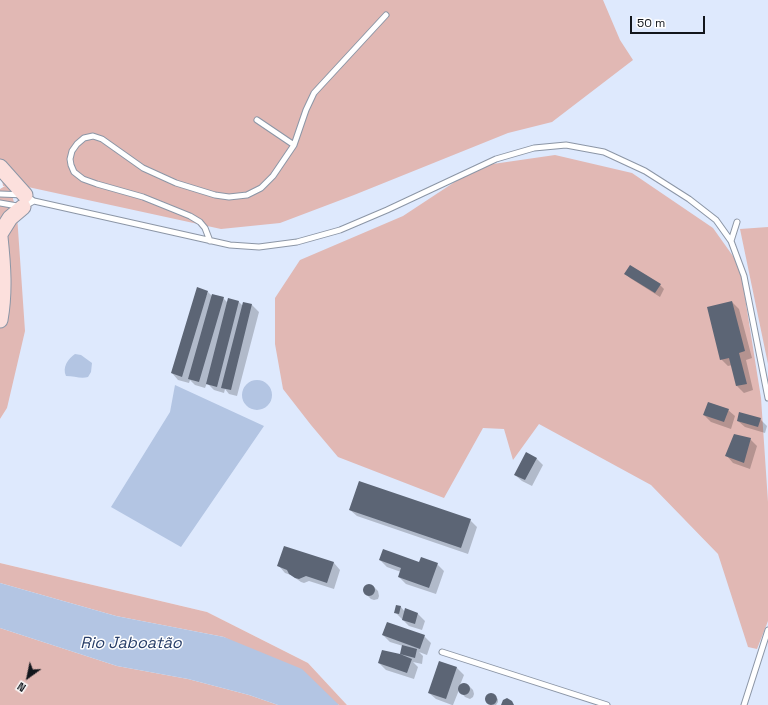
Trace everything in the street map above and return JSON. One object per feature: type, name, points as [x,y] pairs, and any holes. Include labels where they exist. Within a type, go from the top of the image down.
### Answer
[{"type":"main road","points":[[0,167],[27,201],[10,218],[0,234]]},
{"type":"main road","points":[[0,237],[4,299],[0,320]]},
{"type":"lane","points":[[210,241],[205,228],[200,222],[190,216],[142,197],[83,179],[74,172],[70,166],[72,151],[84,138],[93,136],[102,139],[156,175],[176,183],[215,195],[229,197],[247,195],[261,188],[274,176],[294,145],[306,110],[314,93],[386,15]]},
{"type":"lane","points":[[257,120],[294,145]]},
{"type":"lane","points":[[0,194],[210,241],[230,245],[259,246],[297,242],[340,230],[387,210],[496,158],[534,148],[566,145],[604,152],[645,171],[688,199],[716,220],[732,241],[744,276],[768,398]]},
{"type":"lane","points":[[0,203],[27,201]]},
{"type":"lane","points":[[732,241],[737,222]]},
{"type":"lane","points":[[744,705],[768,630]]},
{"type":"lane","points":[[442,652],[607,705]]},
{"type":"shaded area","points":[[0,0],[768,0],[768,705],[347,705],[308,663],[207,612],[0,563],[0,419],[7,408],[14,202],[10,186]]},
{"type":"shaded area","points":[[0,0],[603,0],[620,40],[633,60],[552,122],[508,133],[280,223],[221,229],[28,187],[10,186],[17,215],[25,331],[7,408],[0,419],[0,189],[5,186],[3,186],[0,166]]},
{"type":"shaded area","points":[[555,155],[632,173],[713,228],[740,266],[761,398],[768,502],[768,621],[757,649],[748,647],[718,554],[651,485],[539,424],[513,460],[504,429],[483,428],[444,498],[338,457],[283,389],[275,344],[275,298],[300,260],[403,216],[479,166]]},
{"type":"shaded area","points":[[768,227],[768,364],[740,229]]},
{"type":"shaded area","points":[[0,563],[207,612],[308,663],[347,705],[339,705],[224,637],[116,616],[0,583]]},
{"type":"shaded area","points":[[0,628],[117,666],[188,679],[249,695],[278,705],[0,705]]},
{"type":"water","points":[[75,354],[81,355],[92,363],[91,372],[88,377],[83,378],[66,376],[65,366],[70,358]]},
{"type":"water","points":[[257,380],[268,384],[272,395],[268,406],[257,410],[246,406],[242,395],[246,384]]},
{"type":"water","points":[[175,385],[264,426],[181,547],[111,507],[170,412]]},
{"type":"water","name":"Rio Jaboatão","points":[[0,583],[116,616],[224,637],[302,669],[339,705],[278,705],[249,695],[188,679],[117,666],[0,628]]},
{"type":"building","points":[[630,265],[661,284],[655,293],[624,274]]},
{"type":"building","points":[[197,287],[208,291],[182,377],[171,373]]},
{"type":"building","points":[[212,294],[224,297],[199,382],[188,379]]},
{"type":"building","points":[[228,298],[239,301],[217,387],[206,384]]},
{"type":"building","points":[[732,301],[745,351],[739,353],[747,384],[736,386],[729,358],[720,360],[707,307]]},
{"type":"building","points":[[243,302],[252,304],[231,390],[221,388]]},
{"type":"building","points":[[708,402],[729,409],[724,422],[703,415]]},
{"type":"building","points":[[739,412],[761,418],[758,427],[737,421]]},
{"type":"building","points":[[734,434],[751,438],[744,463],[725,456]]},
{"type":"building","points":[[526,452],[537,458],[525,480],[514,475]]},
{"type":"building","points":[[359,481],[471,519],[461,548],[349,510]]},
{"type":"building","points":[[284,546],[334,562],[327,583],[306,576],[299,579],[295,578],[289,574],[287,570],[277,566]]},
{"type":"building","points":[[383,549],[419,562],[421,557],[438,563],[429,588],[398,577],[401,568],[379,560]]},
{"type":"building","points":[[367,584],[371,584],[375,590],[371,596],[367,596],[363,592],[363,588]]},
{"type":"building","points":[[396,605],[401,606],[399,614],[394,613]]},
{"type":"building","points":[[405,608],[418,613],[415,624],[402,620]]},
{"type":"building","points":[[387,622],[425,635],[420,649],[382,635]]},
{"type":"building","points":[[402,645],[417,649],[415,658],[400,654]]},
{"type":"building","points":[[382,650],[400,654],[412,659],[407,673],[378,663]]},
{"type":"building","points":[[439,661],[457,667],[446,699],[428,693]]},
{"type":"building","points":[[462,683],[466,683],[470,689],[466,695],[462,695],[458,691],[458,687]]},
{"type":"building","points":[[491,693],[495,695],[497,699],[495,703],[491,705],[487,703],[485,699],[487,695]]},
{"type":"building","points":[[507,698],[512,701],[514,705],[501,705],[503,700]]}]
